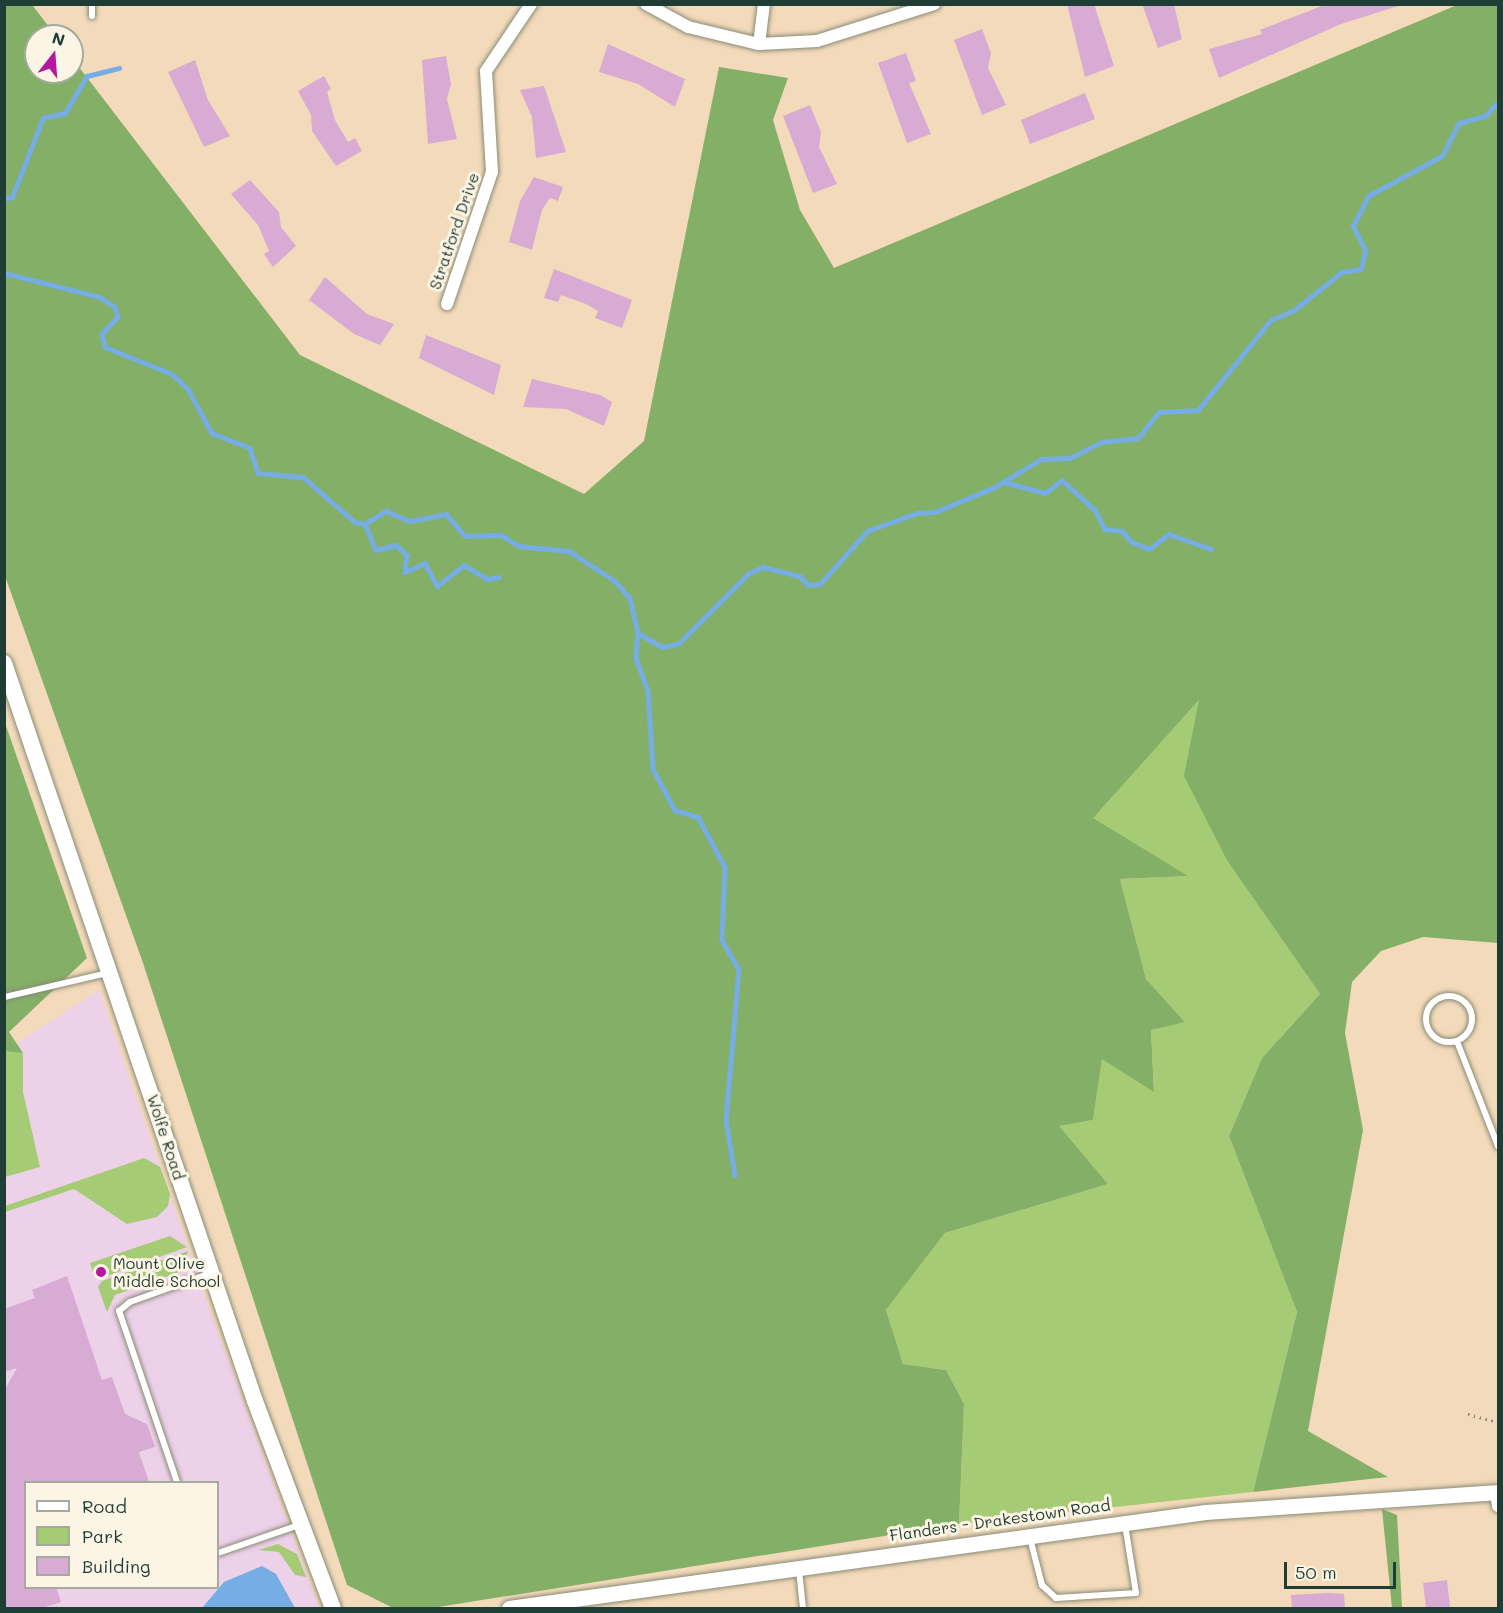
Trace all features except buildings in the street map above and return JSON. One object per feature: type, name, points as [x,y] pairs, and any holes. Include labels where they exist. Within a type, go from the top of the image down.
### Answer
[{"type":"main road","name":"Wolfe Road","points":[[4,663],[212,1273],[333,1608]]},
{"type":"street","name":"Stratford Drive","points":[[447,304],[492,172],[486,71],[531,4]]},
{"type":"street","points":[[646,4],[696,30],[759,44],[817,41],[934,4]]},
{"type":"street","points":[[759,44],[764,4]]},
{"type":"street","name":"Flanders - Drakestown Road","points":[[509,1608],[1125,1521],[1267,1505],[1498,1497]]},
{"type":"lane","points":[[92,4],[92,16]]},
{"type":"lane","points":[[5,997],[111,972]]},
{"type":"lane","points":[[1443,994],[1456,996],[1469,1013],[1469,1027],[1458,1044],[1445,1043],[1431,1031],[1430,1009],[1443,994]]},
{"type":"lane","points":[[1458,1044],[1498,1146]]},
{"type":"lane","points":[[177,1481],[119,1311],[130,1302],[212,1273]]},
{"type":"lane","points":[[1030,1534],[1042,1585],[1052,1595],[1071,1599],[1136,1593],[1125,1521]]},
{"type":"lane","points":[[219,1553],[301,1524]]},
{"type":"lane","points":[[798,1566],[803,1608]]},
{"type":"path","points":[[1468,1414],[1498,1422]]},
{"type":"shaded area","name":"Mount Olive Middle School","points":[[99,990],[210,1311],[319,1608],[5,1608],[5,1051]]},
{"type":"green space","points":[[1457,5],[1498,5],[1498,943],[1423,937],[1381,951],[1352,982],[1345,1033],[1363,1130],[1308,1431],[1388,1477],[1253,1492],[1297,1312],[1229,1136],[1262,1058],[1320,994],[1228,862],[1184,776],[1199,700],[1093,818],[1188,876],[1120,879],[1146,979],[1185,1022],[1151,1030],[1154,1092],[1102,1059],[1093,1120],[1059,1126],[1108,1184],[945,1233],[886,1310],[903,1364],[946,1370],[964,1404],[959,1524],[432,1608],[393,1608],[347,1585],[143,963],[5,576],[5,6],[33,6],[47,24],[24,24],[24,84],[84,84],[84,74],[300,355],[584,494],[644,441],[719,67],[788,78],[773,120],[800,210],[834,268]]},
{"type":"green space","points":[[1200,699],[1228,862],[1320,994],[1262,1058],[1229,1136],[1297,1312],[1253,1492],[959,1524],[964,1404],[946,1370],[903,1364],[886,1310],[945,1233],[1108,1184],[1058,1126],[1093,1120],[1102,1058],[1154,1091],[1151,1030],[1184,1021],[1146,979],[1120,879],[1187,876],[1092,818]]},
{"type":"green space","points":[[4,720],[87,958],[9,1032],[23,1053],[5,1051]]},
{"type":"green space","points":[[6,1050],[23,1053],[23,1092],[40,1167],[5,1177]]},
{"type":"green space","points":[[144,1158],[160,1167],[170,1194],[168,1206],[157,1217],[127,1224],[74,1189],[5,1212],[5,1206]]},
{"type":"green space","points":[[170,1236],[187,1247],[101,1278],[94,1275],[90,1263]]},
{"type":"green space","points":[[188,1251],[182,1271],[115,1295],[107,1312],[98,1287],[102,1281]]},
{"type":"green space","points":[[1382,1509],[1397,1515],[1402,1608],[1392,1608]]},
{"type":"green space","points":[[278,1544],[297,1554],[306,1577],[295,1575],[279,1552],[258,1550]]},
{"type":"water","points":[[262,1566],[276,1574],[295,1608],[202,1608],[224,1582]]},
{"type":"waterway","points":[[4,199],[12,197],[43,118],[65,113],[87,76],[119,68]]},
{"type":"waterway","points":[[4,273],[100,297],[115,307],[118,317],[102,334],[105,347],[172,374],[188,389],[212,433],[250,448],[258,473],[303,477],[355,522],[365,524],[386,511],[410,521],[446,514],[465,536],[501,535],[519,546],[569,551],[615,581],[630,598],[638,633],[662,647],[678,644],[749,573],[763,567],[800,576],[808,585],[820,584],[867,531],[917,513],[935,512],[993,488],[1041,459],[1070,458],[1101,442],[1138,438],[1159,412],[1198,410],[1271,320],[1294,310],[1342,272],[1361,269],[1365,250],[1353,226],[1368,196],[1442,156],[1459,123],[1485,116],[1498,102]]},
{"type":"waterway","points":[[1004,482],[1045,493],[1062,480],[1095,510],[1105,529],[1122,531],[1132,542],[1149,549],[1169,534],[1211,549]]},
{"type":"waterway","points":[[365,524],[376,550],[396,545],[407,555],[405,572],[425,563],[437,586],[464,565],[487,579],[499,577]]},
{"type":"waterway","points":[[638,633],[636,658],[648,691],[653,769],[675,810],[698,817],[725,867],[722,940],[739,969],[726,1120],[735,1175]]},
{"type":"place","name":"Mount Olive Middle School","points":[[101,1272]]}]
